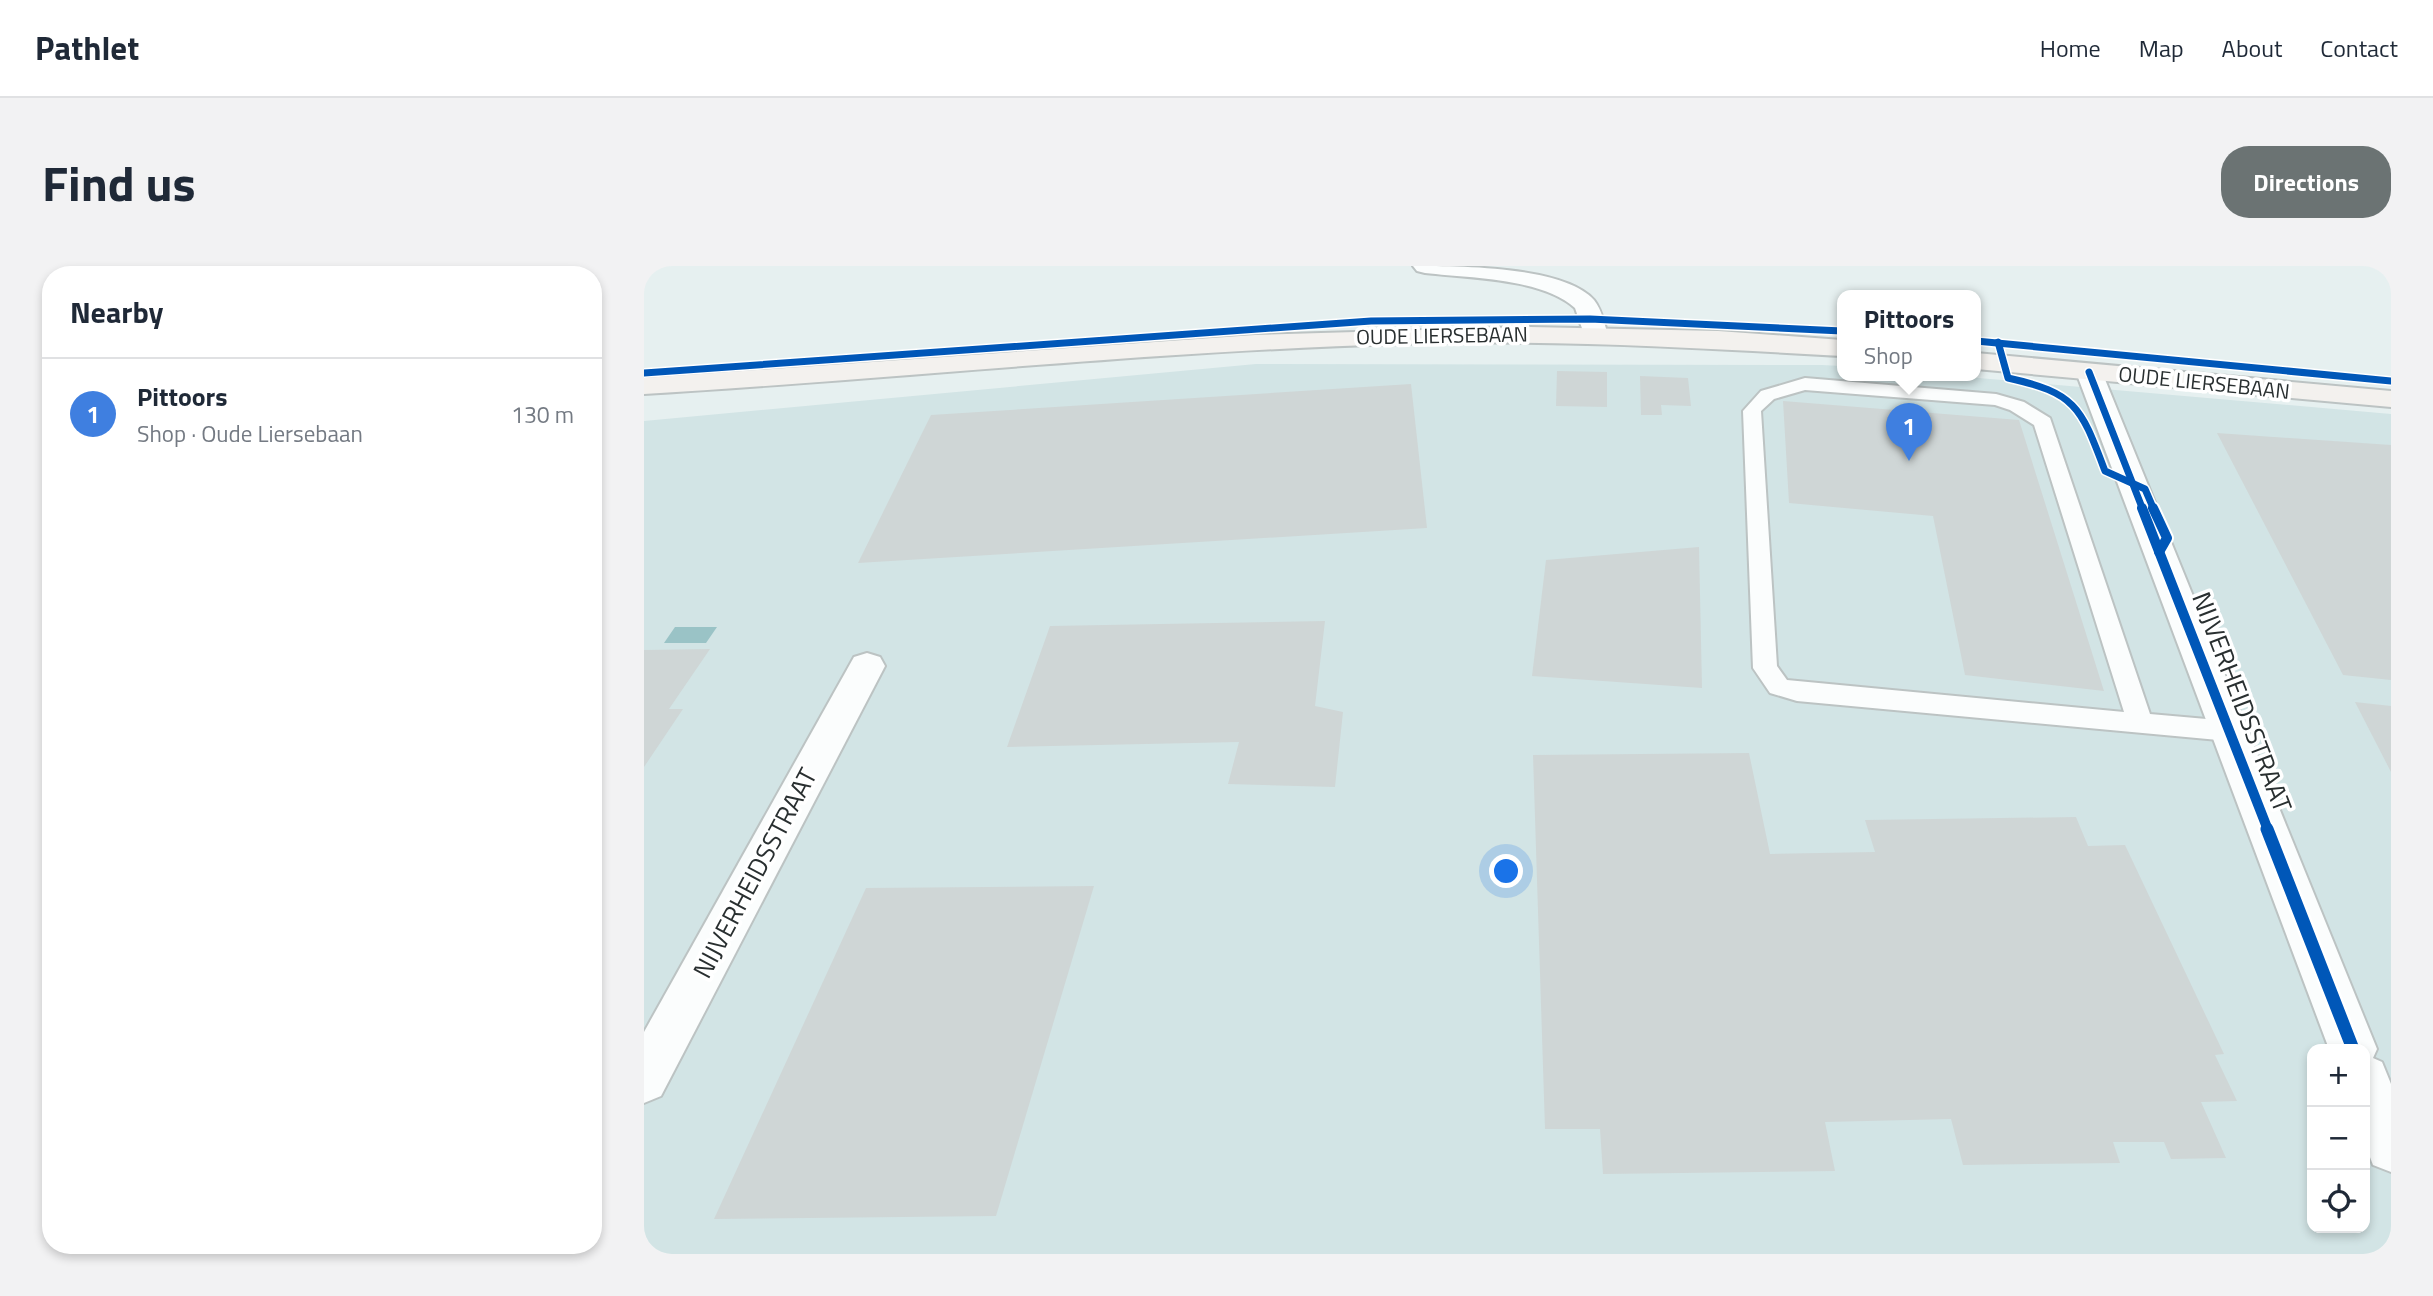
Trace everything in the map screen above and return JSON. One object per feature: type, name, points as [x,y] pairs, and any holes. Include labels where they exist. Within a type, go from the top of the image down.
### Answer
[{"type":"main road","name":"OUDE LIERSEBAAN","points":[[644,386],[790,379],[1342,338],[1595,335],[1762,341],[1837,347]]},
{"type":"main road","name":"OUDE LIERSEBAAN","points":[[1981,361],[2391,400]]},
{"type":"main road","name":"OUDE LIERSEBAAN","points":[[644,396],[790,379]]},
{"type":"street","points":[[1425,266],[1510,277],[1572,294],[1585,303],[1595,335]]},
{"type":"street","name":"NIJVERHEIDSSTRAAT","points":[[2089,372],[2351,1044]]},
{"type":"street","name":"NIJVERHEIDSSTRAAT","points":[[644,1079],[867,666]]},
{"type":"street","points":[[2370,1092],[2391,1147]]},
{"type":"lane","points":[[2140,723],[2043,422],[2017,406],[1996,400],[1832,386],[1805,384],[1780,389],[1758,399],[1752,411],[1765,668],[1779,687],[1797,692],[2140,723],[2229,731]]},
{"type":"shaded area","points":[[1256,364],[1822,365],[1837,366],[1837,381],[1981,381],[1981,378],[2391,414],[2391,1254],[644,1254],[644,421]]},
{"type":"water","points":[[675,627],[717,627],[706,643],[664,643]]},
{"type":"building","points":[[1557,371],[1607,372],[1607,407],[1556,406]]},
{"type":"building","points":[[1640,376],[1688,378],[1691,406],[1661,405],[1662,415],[1641,415]]},
{"type":"building","points":[[1411,384],[1427,528],[858,563],[931,415]]},
{"type":"building","points":[[1783,401],[2019,420],[2104,691],[1965,675],[1933,516],[1789,503]]},
{"type":"building","points":[[2217,433],[2391,445],[2391,680],[2343,675]]},
{"type":"building","points":[[1699,547],[1702,688],[1532,676],[1546,560]]},
{"type":"building","points":[[1325,621],[1315,706],[1343,712],[1335,787],[1228,784],[1239,742],[1007,747],[1050,626]]},
{"type":"building","points":[[710,649],[669,709],[683,709],[644,767],[644,650]]},
{"type":"building","points":[[2355,702],[2391,706],[2391,772]]},
{"type":"building","points":[[1749,753],[1770,854],[1875,852],[1865,820],[2076,817],[2088,846],[2125,845],[2224,1054],[2215,1055],[2237,1101],[2201,1102],[2226,1158],[2171,1159],[2164,1142],[2113,1142],[2120,1163],[1963,1165],[1951,1119],[1825,1122],[1835,1171],[1603,1174],[1600,1129],[1545,1129],[1533,755]]},
{"type":"building","points":[[1094,886],[996,1216],[714,1219],[866,888]]},
{"type":"cycle path","points":[[644,373],[1371,321],[1590,319],[1837,331]]},
{"type":"cycle path","points":[[1981,341],[2391,381]]},
{"type":"cycle path","points":[[1998,342],[2008,378],[2032,383],[2064,396],[2083,416],[2105,471],[2145,489],[2167,538],[2159,552]]},
{"type":"cycle path","points":[[2089,372],[2351,1044]]},
{"type":"place","name":"Pittoors","points":[[1909,461]]}]
